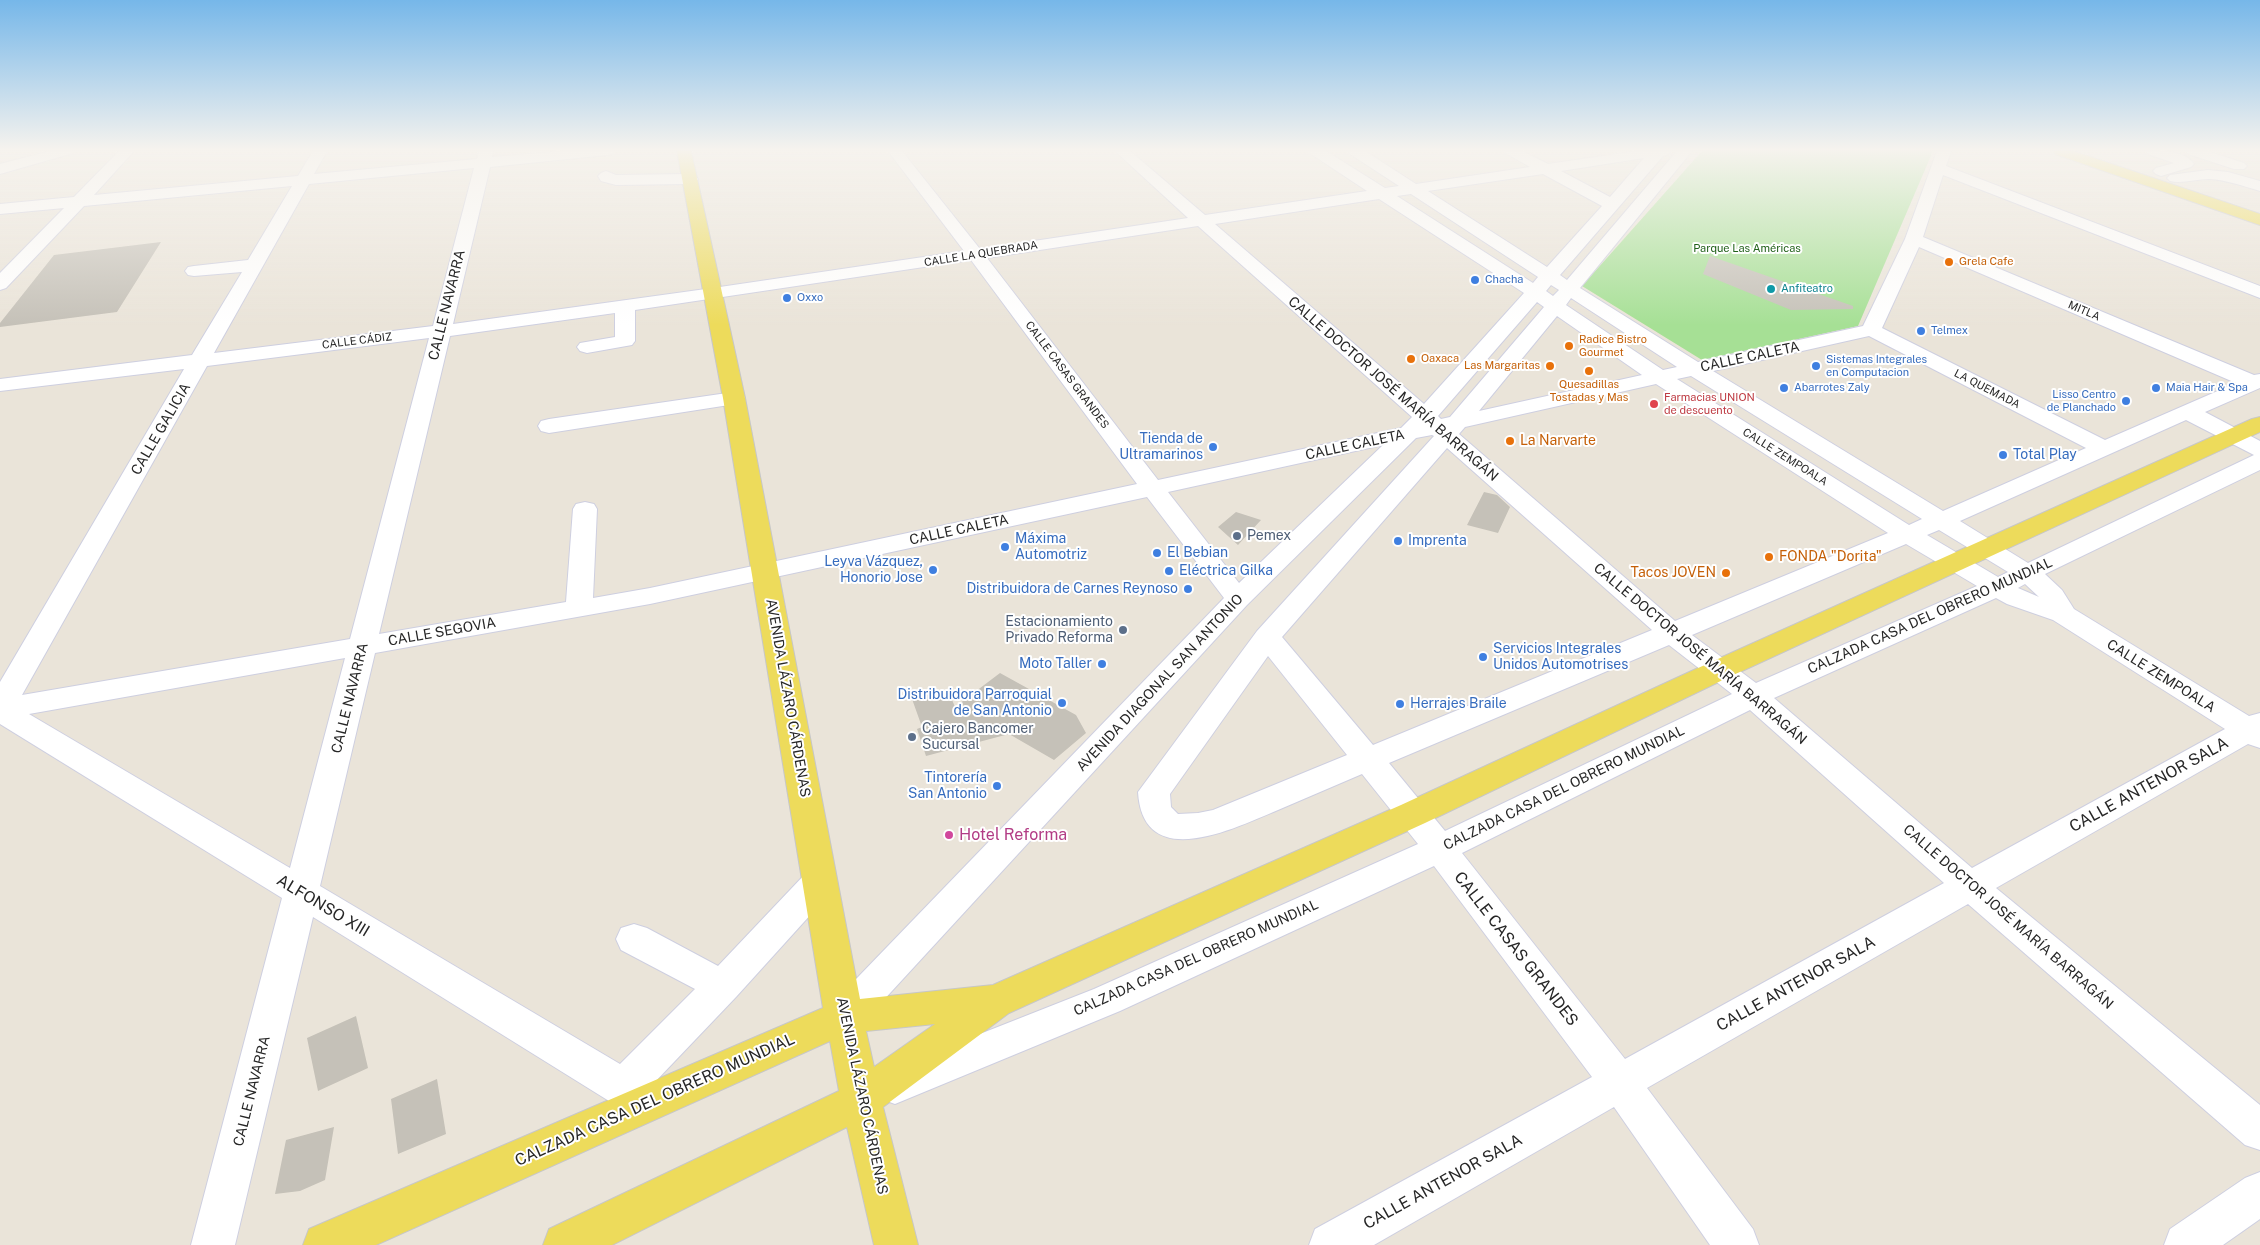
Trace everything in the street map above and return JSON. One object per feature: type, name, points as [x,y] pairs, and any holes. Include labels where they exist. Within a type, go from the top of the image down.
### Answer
[{"type":"main road","name":"AVENIDA LÁZARO CÁRDENAS","points":[[696,209],[734,398],[844,1017],[861,1100],[896,1245]]},
{"type":"main road","points":[[2228,209],[2260,220]]},
{"type":"main road","name":"CALZADA CASA DEL OBRERO MUNDIAL","points":[[565,1245],[861,1100],[996,1001],[1413,814],[1719,670],[2260,424]]},
{"type":"main road","name":"CALZADA CASA DEL OBRERO MUNDIAL","points":[[325,1245],[635,1095],[844,1017],[996,1001]]},
{"type":"street","points":[[0,284],[70,209]]},
{"type":"street","name":"CALLE GALICIA","points":[[0,709],[287,209]]},
{"type":"street","name":"CALLE NAVARRA","points":[[213,1245],[471,209]]},
{"type":"street","name":"CALLE CASAS GRANDES","points":[[941,209],[1152,489],[1238,599]]},
{"type":"street","name":"CALLE DOCTOR JOSÉ MARÍA BARRAGÁN","points":[[1189,209],[1434,427],[1672,633],[1753,696],[1970,886],[2260,1131]]},
{"type":"street","name":"CALLE LA QUEBRADA","points":[[713,294],[1275,209]]},
{"type":"street","name":"CALLE ZEMPOALA","points":[[1410,209],[1694,369],[1942,520],[2046,586],[2058,600],[2063,614]]},
{"type":"street","name":"CALLE ZEMPOALA","points":[[1443,209],[1552,290],[1659,377],[1953,563],[2016,598],[2063,614],[2256,730]]},
{"type":"street","name":"AVENIDA DIAGONAL SAN ANTONIO","points":[[1552,290],[1608,209]]},
{"type":"street","name":"AVENIDA DIAGONAL SAN ANTONIO","points":[[1367,760],[1222,820],[1198,827],[1181,829],[1163,820],[1153,808],[1154,792],[1266,637],[1434,427],[1552,290],[1629,209]]},
{"type":"street","points":[[1871,330],[1914,239],[1924,209]]},
{"type":"street","points":[[2061,209],[2260,292]]},
{"type":"street","name":"MITLA","points":[[1914,239],[2257,382]]},
{"type":"street","points":[[194,271],[255,265]]},
{"type":"street","name":"CALLE CÁDIZ","points":[[0,385],[441,331],[713,294]]},
{"type":"street","points":[[587,347],[625,341],[625,306]]},
{"type":"street","name":"CALLE CALETA","points":[[765,570],[1152,489],[1871,330]]},
{"type":"street","name":"LA QUEMADA","points":[[1871,330],[2104,448]]},
{"type":"street","points":[[1367,760],[1942,520],[2257,382]]},
{"type":"street","points":[[549,426],[734,398]]},
{"type":"street","points":[[2187,412],[2260,450]]},
{"type":"street","name":"AVENIDA DIAGONAL SAN ANTONIO","points":[[844,1017],[1238,599],[1434,427]]},
{"type":"street","name":"CALZADA CASA DEL OBRERO MUNDIAL","points":[[861,1100],[1107,1000],[1439,849],[1753,696],[1996,588],[2260,460]]},
{"type":"street","points":[[579,609],[586,509]]},
{"type":"street","name":"CALLE SEGOVIA","points":[[0,709],[579,609],[650,596],[765,570]]},
{"type":"street","name":"CALLE CASAS GRANDES","points":[[1266,637],[1413,814],[1620,1083],[1737,1245]]},
{"type":"street","name":"ALFONSO XIII","points":[[0,709],[635,1095]]},
{"type":"street","name":"CALLE ANTENOR SALA","points":[[1331,1245],[1970,886],[2256,730]]},
{"type":"street","points":[[635,1095],[723,986],[820,881]]},
{"type":"street","points":[[634,939],[723,986]]},
{"type":"street","points":[[2186,1245],[2260,1193]]},
{"type":"green space","name":"Parque Las Américas","points":[[1650,209],[1908,209],[1858,326],[1702,360],[1582,286]]},
{"type":"building","points":[[161,242],[117,312],[0,327],[0,323],[54,255]]},
{"type":"building","name":"Anfiteatro","points":[[1710,256],[1853,306],[1853,309],[1791,310],[1703,274]]},
{"type":"building","points":[[1484,492],[1497,495],[1510,507],[1498,533],[1467,525]]},
{"type":"building","name":"Pemex","points":[[1236,512],[1261,520],[1238,545],[1218,527]]},
{"type":"building","points":[[1000,673],[1076,715],[1086,733],[1054,760],[1009,734],[926,756],[917,729],[922,727],[912,699],[948,690],[955,707]]},
{"type":"building","points":[[356,1016],[368,1068],[318,1091],[307,1038]]},
{"type":"building","points":[[437,1079],[446,1134],[398,1154],[391,1099]]},
{"type":"building","points":[[334,1127],[325,1180],[300,1191],[275,1194],[286,1140]]},
{"type":"place","name":"Grela Cafe","points":[[1949,262]]},
{"type":"place","name":"Chacha","points":[[1475,280]]},
{"type":"place","name":"Anfiteatro","points":[[1771,289]]},
{"type":"place","name":"Oxxo","points":[[787,298]]},
{"type":"place","name":"Telmex","points":[[1921,331]]},
{"type":"place","name":"Radice Bistro Gourmet","points":[[1569,346]]},
{"type":"place","name":"Oaxaca","points":[[1411,359]]},
{"type":"place","name":"Las Margaritas","points":[[1550,366]]},
{"type":"place","name":"Sistemas Integrales en Computacion","points":[[1816,366]]},
{"type":"place","name":"Quesadillas Tostadas y Mas","points":[[1589,371]]},
{"type":"place","name":"Abarrotes Zaly","points":[[1784,388]]},
{"type":"place","name":"Maia Hair & Spa","points":[[2156,388]]},
{"type":"place","name":"Lisso Centro de Planchado","points":[[2126,401]]},
{"type":"place","name":"Farmacias UNION de descuento","points":[[1654,404]]},
{"type":"place","name":"La Narvarte","points":[[1510,441]]},
{"type":"place","name":"Tienda de Ultramarinos","points":[[1213,447]]},
{"type":"place","name":"Total Play","points":[[2003,455]]},
{"type":"place","name":"Pemex","points":[[1237,536]]},
{"type":"place","name":"Imprenta","points":[[1398,541]]},
{"type":"place","name":"Máxima Automotriz","points":[[1005,547]]},
{"type":"place","name":"El Bebian","points":[[1157,553]]},
{"type":"place","name":"FONDA \"Dorita\"","points":[[1769,557]]},
{"type":"place","name":"Leyva Vázquez, Honorio Jose","points":[[933,570]]},
{"type":"place","name":"Eléctrica Gilka","points":[[1169,571]]},
{"type":"place","name":"Tacos JOVEN","points":[[1726,573]]},
{"type":"place","name":"Distribuidora de Carnes Reynoso","points":[[1188,589]]},
{"type":"place","name":"Estacionamiento Privado Reforma","points":[[1123,630]]},
{"type":"place","name":"Servicios Integrales Unidos Automotrises","points":[[1483,657]]},
{"type":"place","name":"Moto Taller","points":[[1102,664]]},
{"type":"place","name":"Distribuidora Parroquial de San Antonio","points":[[1062,703]]},
{"type":"place","name":"Herrajes Braile","points":[[1400,704]]},
{"type":"place","name":"Cajero Bancomer Sucursal","points":[[912,737]]},
{"type":"place","name":"Tintorería San Antonio","points":[[997,786]]},
{"type":"place","name":"Hotel Reforma","points":[[949,835]]}]
